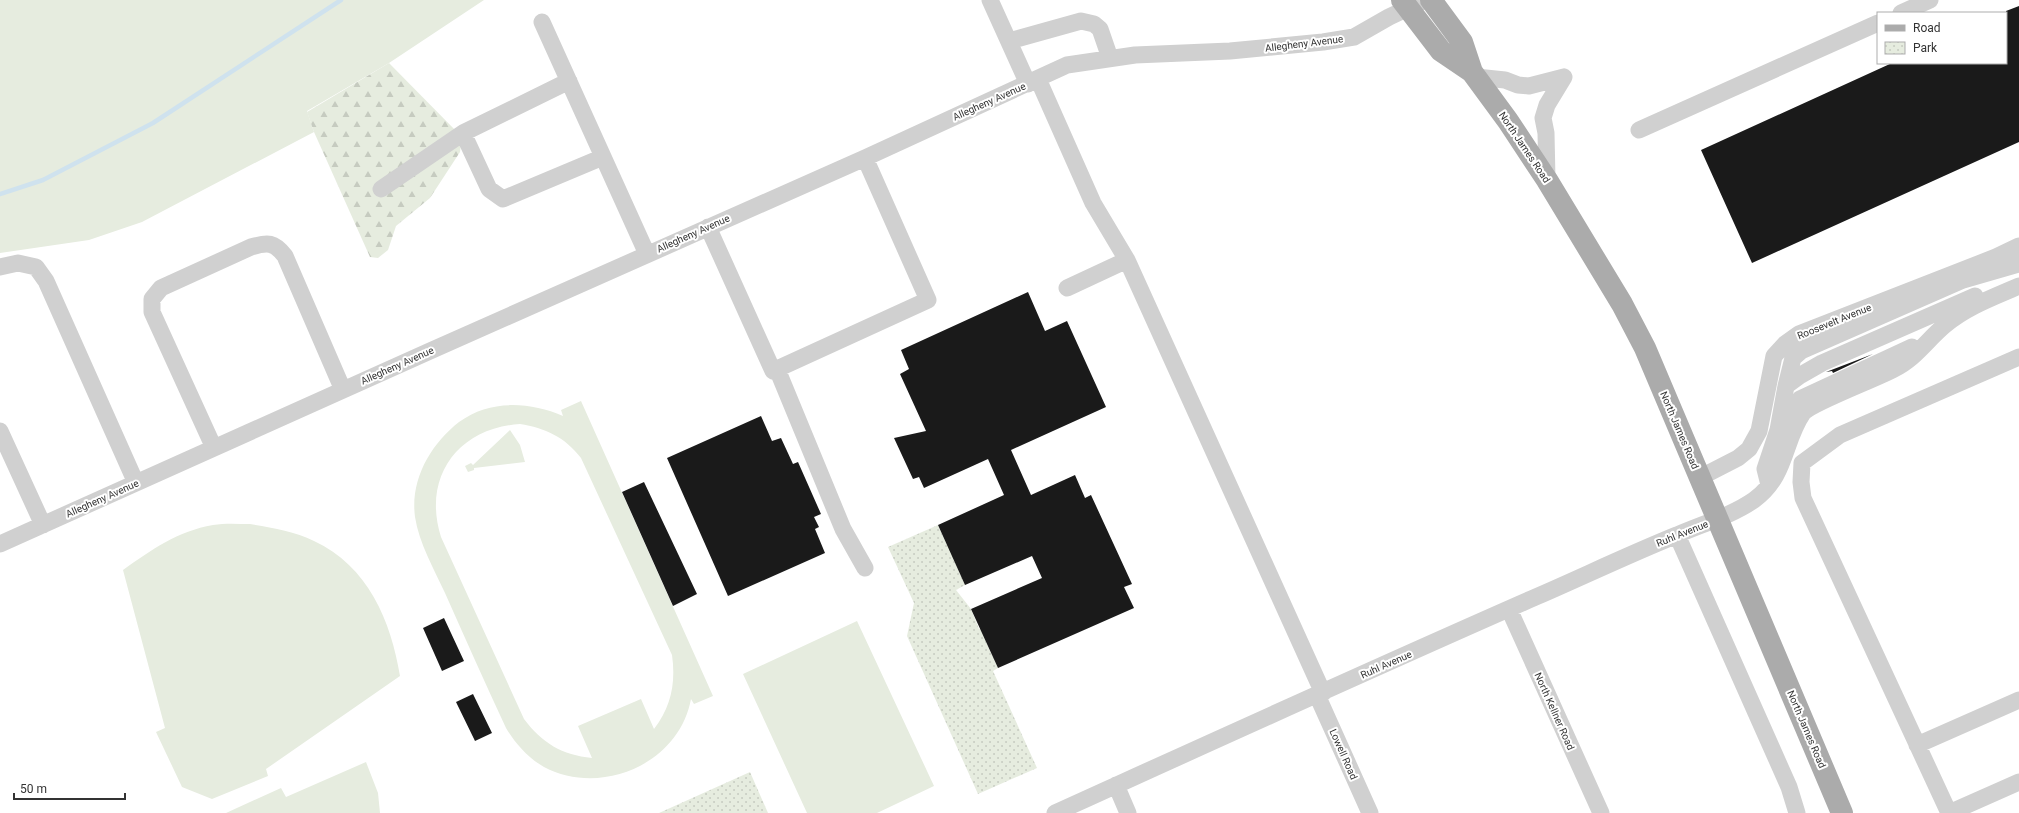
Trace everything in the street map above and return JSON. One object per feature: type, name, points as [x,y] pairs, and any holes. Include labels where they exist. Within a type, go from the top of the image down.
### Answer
[{"type":"main road","name":"North James Road","points":[[1431,0],[1462,42],[1474,74],[1508,121],[1547,180],[1625,310],[1645,348],[1719,518],[1842,813]]},
{"type":"main road","name":"North James Road","points":[[1411,2],[1441,51],[1474,74]]},
{"type":"street","name":"Lowell Road","points":[[990,0],[1009,41],[1033,81],[1093,203],[1127,260],[1320,694],[1370,813]]},
{"type":"street","points":[[1903,12],[1930,0]]},
{"type":"street","name":"Allegheny Avenue","points":[[0,544],[865,158],[918,132],[1067,65],[1135,54],[1230,51],[1322,42],[1354,37],[1411,2]]},
{"type":"street","points":[[1009,41],[1081,21],[1088,22],[1100,29],[1110,58]]},
{"type":"street","points":[[542,22],[647,254]]},
{"type":"street","points":[[1639,130],[1877,23]]},
{"type":"street","points":[[1474,74],[1505,80],[1518,85],[1530,86],[1564,77],[1547,105],[1542,118],[1546,133],[1547,180]]},
{"type":"street","points":[[381,189],[463,133],[569,82]]},
{"type":"street","points":[[463,133],[489,189],[503,199],[603,157]]},
{"type":"street","points":[[708,227],[773,371],[928,300],[865,158]]},
{"type":"street","points":[[214,448],[152,312],[152,299],[161,288],[251,247],[265,243],[277,247],[285,256],[343,390]]},
{"type":"street","name":"Roosevelt Avenue","points":[[1701,477],[1738,458],[1749,449],[1759,431],[1774,356],[1785,344],[1799,334],[1996,257],[2019,246]]},
{"type":"street","points":[[1067,288],[1127,260]]},
{"type":"street","points":[[0,267],[18,263],[36,267],[46,281],[136,483]]},
{"type":"street","points":[[1769,485],[1765,469],[1778,430],[1793,358],[1801,351],[1963,280],[2019,264]]},
{"type":"street","points":[[1786,386],[1801,375],[1844,353],[2019,278]]},
{"type":"street","points":[[1778,430],[1790,410],[1800,399],[1914,346],[1973,307],[2019,286]]},
{"type":"street","points":[[1719,518],[1754,499],[1769,485],[1781,467],[1804,411],[1897,368],[1919,352],[1946,324]]},
{"type":"street","points":[[2019,357],[1840,435],[1802,463],[1801,482],[1803,498],[1949,813],[2019,782]]},
{"type":"street","points":[[777,369],[837,515],[866,568]]},
{"type":"street","points":[[0,431],[43,525]]},
{"type":"street","name":"Ruhl Avenue","points":[[1055,813],[1677,534],[1719,518]]},
{"type":"street","points":[[1677,534],[1789,787],[1797,813]]},
{"type":"street","name":"North Kellner Road","points":[[1509,609],[1601,813]]},
{"type":"street","points":[[1917,745],[2019,700]]},
{"type":"street","points":[[1116,785],[1128,813]]},
{"type":"green space","points":[[0,0],[484,0],[389,63],[307,111],[314,132],[142,222],[89,240],[0,253]]},
{"type":"green space","points":[[389,63],[458,133],[461,144],[460,152],[430,198],[396,226],[388,250],[378,258],[370,257],[314,132],[307,112]]},
{"type":"green space","points":[[581,401],[713,696],[694,704],[691,699],[684,722],[671,741],[654,757],[634,769],[612,776],[589,778],[566,775],[544,767],[527,755],[513,739],[506,728],[427,556],[415,517],[414,503],[419,476],[431,452],[459,422],[484,409],[497,406],[524,406],[550,411],[563,416],[561,410]],"holes":[[[520,424],[546,431],[561,439],[581,458],[672,655],[673,685],[671,694],[665,712],[654,729],[641,699],[578,726],[592,758],[562,751],[538,735],[524,719],[441,537],[436,515],[437,495],[441,476],[450,460],[463,446],[479,435],[498,428]]]},
{"type":"green space","points":[[510,430],[520,445],[525,462],[474,468],[474,470],[468,472],[465,466],[471,463],[473,465]]},
{"type":"green space","points":[[218,524],[250,524],[283,530],[314,541],[333,552],[349,565],[363,580],[374,597],[383,616],[396,655],[400,676],[266,769],[268,776],[212,799],[182,787],[156,732],[165,728],[123,570],[165,542],[188,532]]},
{"type":"green space","points":[[938,525],[947,545],[962,539],[967,551],[953,558],[965,585],[956,590],[971,609],[979,629],[994,623],[1000,636],[986,642],[998,668],[993,671],[1037,768],[978,794],[907,636],[914,603],[888,547]]},
{"type":"green space","points":[[857,621],[934,786],[877,813],[807,813],[743,674]]},
{"type":"green space","points":[[366,762],[378,793],[380,813],[226,813],[281,788],[286,797]]},
{"type":"green space","points":[[750,772],[768,813],[659,813]]},
{"type":"building","points":[[2019,6],[2019,142],[1752,263],[1701,150],[1890,64],[2007,64],[2006,11]]},
{"type":"building","points":[[1028,292],[1045,331],[1067,321],[1106,407],[1011,450],[1031,495],[1075,475],[1085,498],[1091,495],[1132,584],[1124,587],[1134,608],[998,668],[971,609],[1042,578],[1032,556],[965,585],[938,525],[1004,495],[988,459],[924,488],[919,477],[913,479],[894,438],[926,431],[900,374],[909,369],[901,350]]},
{"type":"building","points":[[1873,354],[1833,373],[1832,371],[1826,372]]},
{"type":"building","points":[[761,416],[772,441],[781,438],[793,464],[798,462],[821,514],[814,517],[819,527],[815,529],[825,553],[728,596],[667,458]]},
{"type":"building","points":[[644,482],[697,594],[673,606],[622,492]]},
{"type":"building","points":[[444,618],[464,661],[442,671],[423,628]]},
{"type":"building","points":[[473,694],[492,733],[475,741],[456,702]]},
{"type":"waterway","points":[[0,194],[43,180],[153,123],[341,0]]}]
